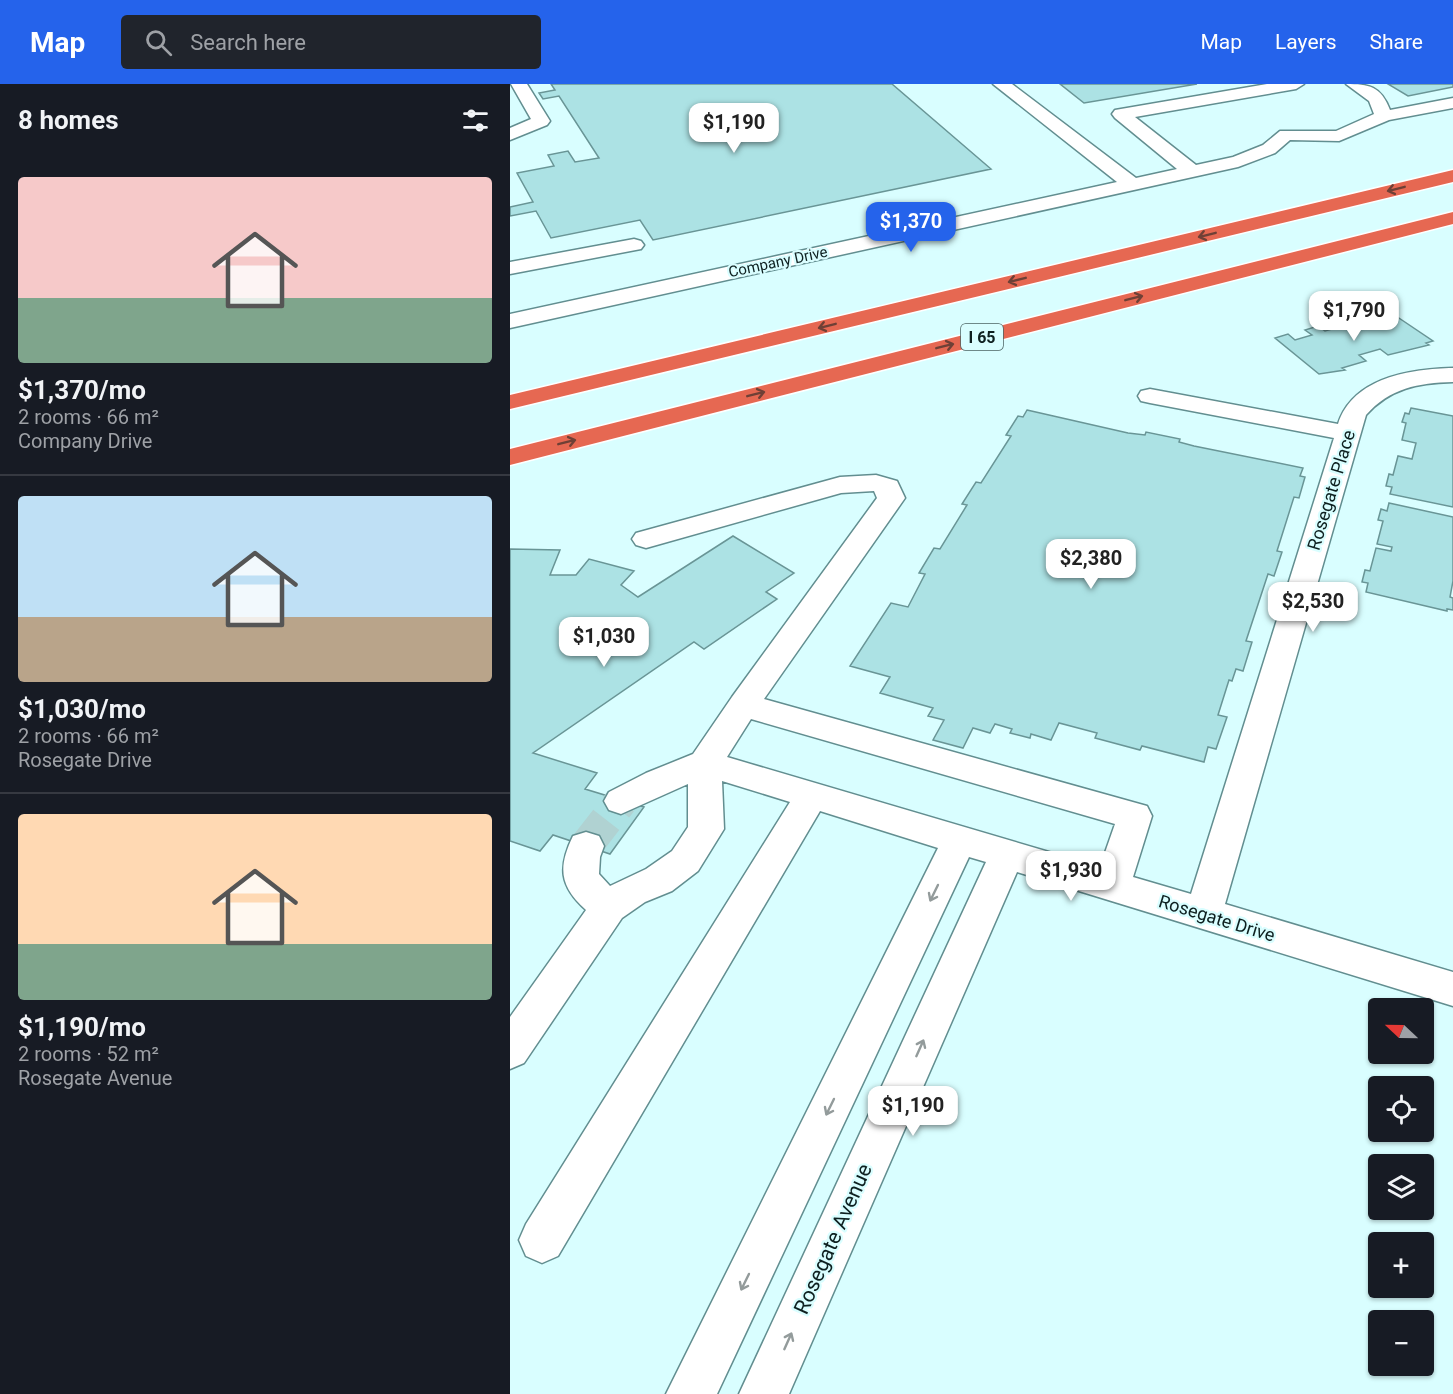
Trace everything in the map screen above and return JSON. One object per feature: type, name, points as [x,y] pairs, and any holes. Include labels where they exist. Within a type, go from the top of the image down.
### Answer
[{"type":"highway","points":[[510,402],[1453,176]]},
{"type":"highway","name":"I 65","points":[[510,457],[1453,218]]},
{"type":"street","points":[[510,135],[541,121],[519,84]]},
{"type":"street","points":[[1000,84],[1132,184]]},
{"type":"street","points":[[1192,171],[1122,114],[1296,84]]},
{"type":"street","points":[[1354,84],[1377,98],[1384,116],[1453,103]]},
{"type":"street","name":"Company Drive","points":[[510,321],[1192,171],[1250,157],[1275,146],[1286,135],[1339,136],[1384,116]]},
{"type":"street","points":[[510,268],[634,245]]},
{"type":"street","name":"Rosegate Place","points":[[1203,914],[1354,413],[1367,398],[1389,385],[1419,377],[1453,375]]},
{"type":"street","points":[[1150,396],[1348,433]]},
{"type":"street","points":[[510,1050],[609,907],[632,891],[659,880],[685,861],[706,829],[705,763],[743,705],[891,498],[888,487],[876,483],[840,485],[646,539]]},
{"type":"street","points":[[743,705],[1135,816],[1112,886]]},
{"type":"street","points":[[621,801],[658,782],[705,763]]},
{"type":"street","name":"Rosegate Drive","points":[[705,763],[1453,989]]},
{"type":"street","points":[[542,1240],[812,795]]},
{"type":"street","points":[[691,1394],[959,841]]},
{"type":"street","points":[[586,846],[580,858],[580,876],[587,891],[609,907]]},
{"type":"street","name":"Rosegate Avenue","points":[[764,1394],[1007,855]]},
{"type":"building","points":[[551,84],[892,84],[991,169],[653,240],[640,220],[551,238],[536,211],[510,216],[510,207],[533,202],[517,173],[554,166],[548,155],[568,151],[575,162],[599,158],[559,96],[543,99],[539,93],[555,90]]},
{"type":"building","points":[[1060,84],[1197,84],[1084,103]]},
{"type":"building","points":[[1388,84],[1453,84],[1453,87],[1408,96]]},
{"type":"building","points":[[1384,308],[1433,341],[1426,343],[1429,345],[1388,355],[1380,349],[1359,355],[1366,361],[1342,368],[1345,370],[1319,374],[1275,338],[1288,334],[1295,340],[1312,335],[1305,330],[1318,326],[1325,331],[1350,324],[1343,319],[1356,316],[1363,321],[1380,316],[1372,311]]},
{"type":"building","points":[[1411,408],[1453,416],[1453,507],[1390,494],[1392,487],[1386,486],[1389,474],[1393,475],[1398,456],[1412,459],[1416,443],[1402,440],[1406,423],[1402,422],[1405,413],[1409,414]]},
{"type":"building","points":[[1027,410],[1128,433],[1145,435],[1146,432],[1180,439],[1179,442],[1194,446],[1303,468],[1300,476],[1305,477],[1299,498],[1294,497],[1277,551],[1282,552],[1274,576],[1268,574],[1246,641],[1252,642],[1243,671],[1236,669],[1232,681],[1229,680],[1218,715],[1227,717],[1216,749],[1208,747],[1204,762],[1142,746],[1140,750],[1095,738],[1097,733],[1059,723],[1051,740],[1031,734],[1030,738],[1010,733],[1012,729],[995,724],[990,733],[973,728],[963,748],[933,740],[944,720],[928,716],[933,708],[880,693],[890,677],[850,666],[891,603],[908,607],[925,574],[919,573],[934,548],[940,549],[967,505],[962,504],[976,482],[981,483],[1011,436],[1006,435],[1018,416],[1023,417]]},
{"type":"building","points":[[1389,503],[1453,517],[1453,581],[1450,597],[1453,598],[1453,610],[1447,609],[1447,611],[1366,592],[1368,583],[1362,582],[1365,570],[1370,571],[1376,548],[1391,551],[1392,547],[1377,544],[1383,521],[1378,520],[1381,509],[1387,511]]},
{"type":"building","points":[[733,536],[794,573],[766,592],[777,599],[704,649],[694,642],[533,753],[597,773],[585,789],[644,807],[610,854],[553,835],[540,851],[510,841],[510,549],[560,550],[550,575],[576,575],[589,559],[634,571],[621,585],[638,597]]},
{"type":"tunnel","points":[[586,846],[621,801]]}]
